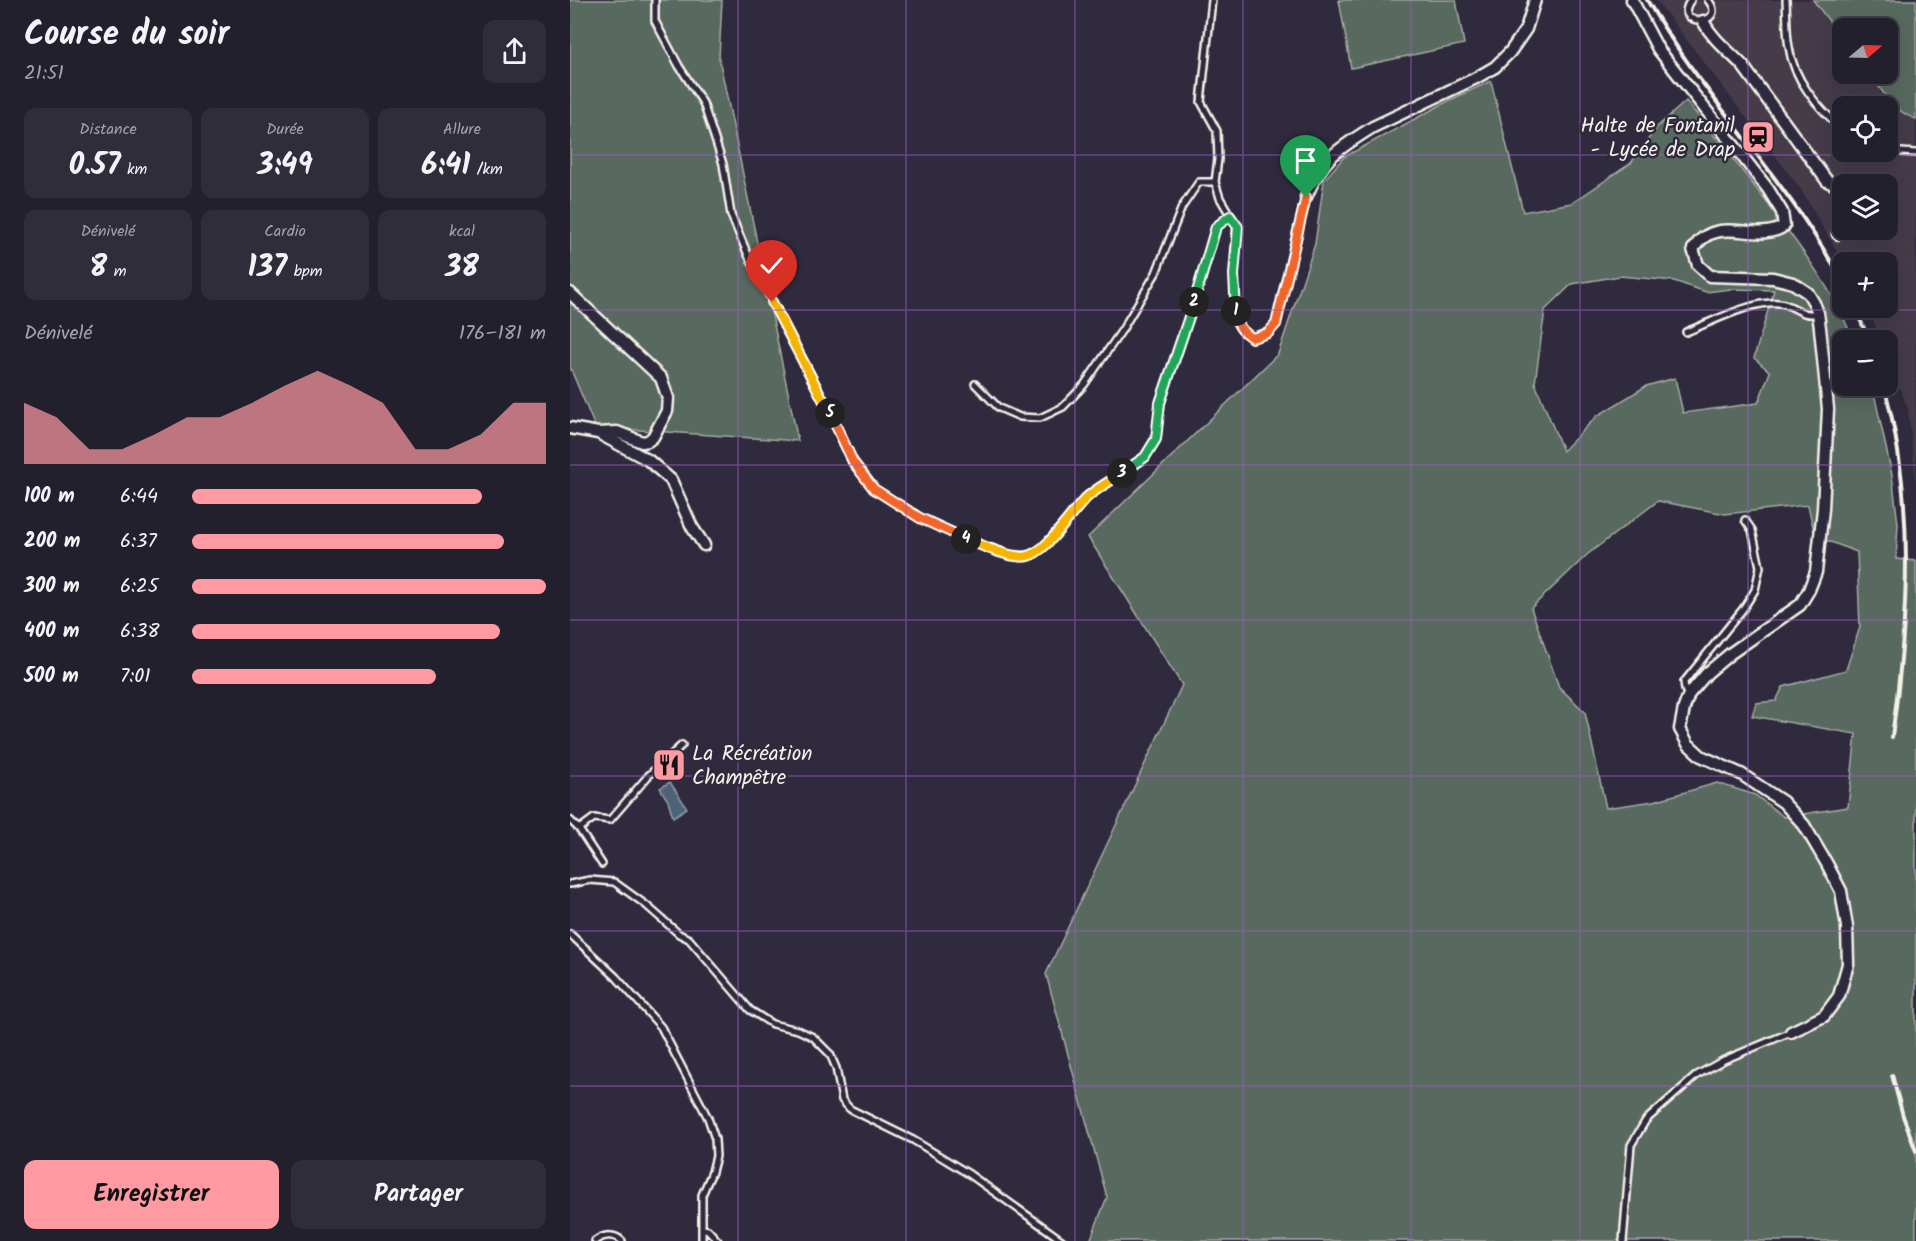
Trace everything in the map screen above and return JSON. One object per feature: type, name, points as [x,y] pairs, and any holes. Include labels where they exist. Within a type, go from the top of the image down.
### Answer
[{"type":"street","points":[[1306,197],[1315,176],[1331,156],[1357,137],[1495,67],[1510,52],[1526,29],[1535,0]]},
{"type":"street","points":[[1632,0],[1658,49],[1768,189],[1782,212],[1784,226],[1776,232],[1717,230],[1700,239],[1693,249],[1698,265],[1710,276],[1773,278],[1793,283],[1808,293],[1818,314],[1828,409],[1823,509],[1816,572],[1800,605],[1707,673],[1689,694],[1680,729],[1688,744],[1701,756],[1741,774],[1783,802],[1804,825],[1840,891],[1847,927],[1848,964],[1839,996],[1824,1016],[1791,1032]]},
{"type":"street","points":[[1703,21],[1715,41],[1743,66],[1827,181],[1832,184]]},
{"type":"street","points":[[570,292],[661,378],[668,398],[667,411],[653,437],[648,441],[642,442],[617,432],[598,434]]},
{"type":"street","points":[[570,428],[598,434],[648,460],[671,480],[692,527],[704,545]]},
{"type":"lane","points":[[655,0],[655,21],[703,104],[723,164],[731,215],[748,255],[853,462],[874,489],[920,518],[973,542],[1010,555],[1027,556],[1043,549],[1088,496],[1145,457],[1156,439],[1160,403],[1195,299],[1216,227],[1230,216]]},
{"type":"lane","points":[[1212,0],[1201,102],[1217,131],[1218,159],[1215,182],[1220,198],[1238,227],[1234,275],[1236,321],[1242,331],[1252,338],[1268,333],[1276,324],[1306,197]]},
{"type":"lane","points":[[1689,1],[1689,16],[1695,21],[1703,21],[1712,13],[1708,0]]},
{"type":"lane","points":[[1786,0],[1789,48],[1794,64],[1814,100],[1832,118]]},
{"type":"lane","points":[[1898,152],[1916,153]]},
{"type":"lane","points":[[975,384],[999,408],[1020,417],[1040,418],[1063,406],[1084,386],[1122,330],[1156,273],[1182,207],[1199,182],[1215,182]]},
{"type":"lane","points":[[1686,332],[1750,307],[1780,303],[1809,316],[1818,314]]},
{"type":"lane","points":[[1689,694],[1685,690],[1684,682],[1743,609],[1755,590],[1760,567],[1752,530],[1745,520]]},
{"type":"lane","points":[[579,829],[594,818],[610,820],[649,776],[682,745]]},
{"type":"lane","points":[[570,820],[579,829],[602,864]]},
{"type":"lane","points":[[570,884],[590,880],[614,882],[679,934],[690,939],[750,1010],[772,1024],[798,1030],[813,1037],[830,1054],[836,1068],[842,1100],[850,1109],[913,1140],[969,1174],[1063,1241]]},
{"type":"lane","points":[[570,934],[616,977],[661,1027],[708,1118],[715,1139],[716,1156],[702,1196],[702,1241]]},
{"type":"lane","points":[[1623,1241],[1631,1145],[1646,1120],[1697,1075],[1724,1060],[1791,1032]]},
{"type":"lane","points":[[702,1228],[708,1230],[715,1239]]},
{"type":"lane","points":[[595,1241],[605,1235],[619,1238],[622,1241]]},
{"type":"shaded area","points":[[1656,0],[1916,0],[1916,485],[1908,409],[1898,384],[1898,330],[1877,330],[1872,318],[1898,318],[1898,252],[1837,252],[1800,188]]},
{"type":"green space","points":[[570,0],[722,0],[719,58],[798,441],[595,427],[570,367]]},
{"type":"green space","points":[[1339,0],[1456,0],[1464,44],[1351,68]]},
{"type":"green space","points":[[1813,0],[1916,0],[1916,119],[1898,108],[1898,96],[1886,96],[1876,84],[1898,84],[1898,18],[1832,18],[1832,25]]},
{"type":"green space","points":[[1491,81],[1523,212],[1572,203],[1631,163],[1657,127],[1686,101],[1755,187],[1809,261],[1832,296],[1832,318],[1844,318],[1849,330],[1832,330],[1832,396],[1875,396],[1892,475],[1898,524],[1896,559],[1916,561],[1916,1241],[1090,1241],[1107,1197],[1046,974],[1182,685],[1088,537],[1278,354],[1315,244],[1324,180],[1344,157],[1450,100]],"holes":[[[1620,276],[1674,281],[1706,292],[1731,289],[1774,290],[1754,358],[1770,372],[1758,403],[1683,413],[1675,378],[1646,386],[1597,416],[1563,451],[1535,383],[1545,310],[1572,284]],[[1658,501],[1725,514],[1808,505],[1815,536],[1857,552],[1860,627],[1846,670],[1783,687],[1776,701],[1756,703],[1752,716],[1856,734],[1848,807],[1784,817],[1755,795],[1717,783],[1654,801],[1606,808],[1585,712],[1559,687],[1531,608],[1588,554]]]},
{"type":"water","points":[[670,782],[687,808],[673,817],[668,801],[660,788]]},
{"type":"railway","points":[[1647,0],[1694,71],[1796,208],[1832,264]]},
{"type":"railway","points":[[1859,318],[1865,330]]},
{"type":"railway","points":[[1886,396],[1901,473],[1906,561],[1902,649],[1892,737]]},
{"type":"railway","points":[[1892,1075],[1903,1116],[1916,1151]]},
{"type":"place","name":"Halte de Fontanil - Lycée de Drap","points":[[1758,137]]},
{"type":"place","name":"La Récréation Champêtre","points":[[669,765]]},
{"type":"route","points":[[772,302],[853,462],[874,489],[920,518],[973,542],[1010,555],[1027,556],[1043,549],[1088,496],[1145,457],[1156,439],[1160,403],[1214,241],[1216,227],[1230,216],[1238,227],[1234,275],[1236,321],[1242,331],[1252,338],[1268,333],[1276,324],[1306,197]]}]
